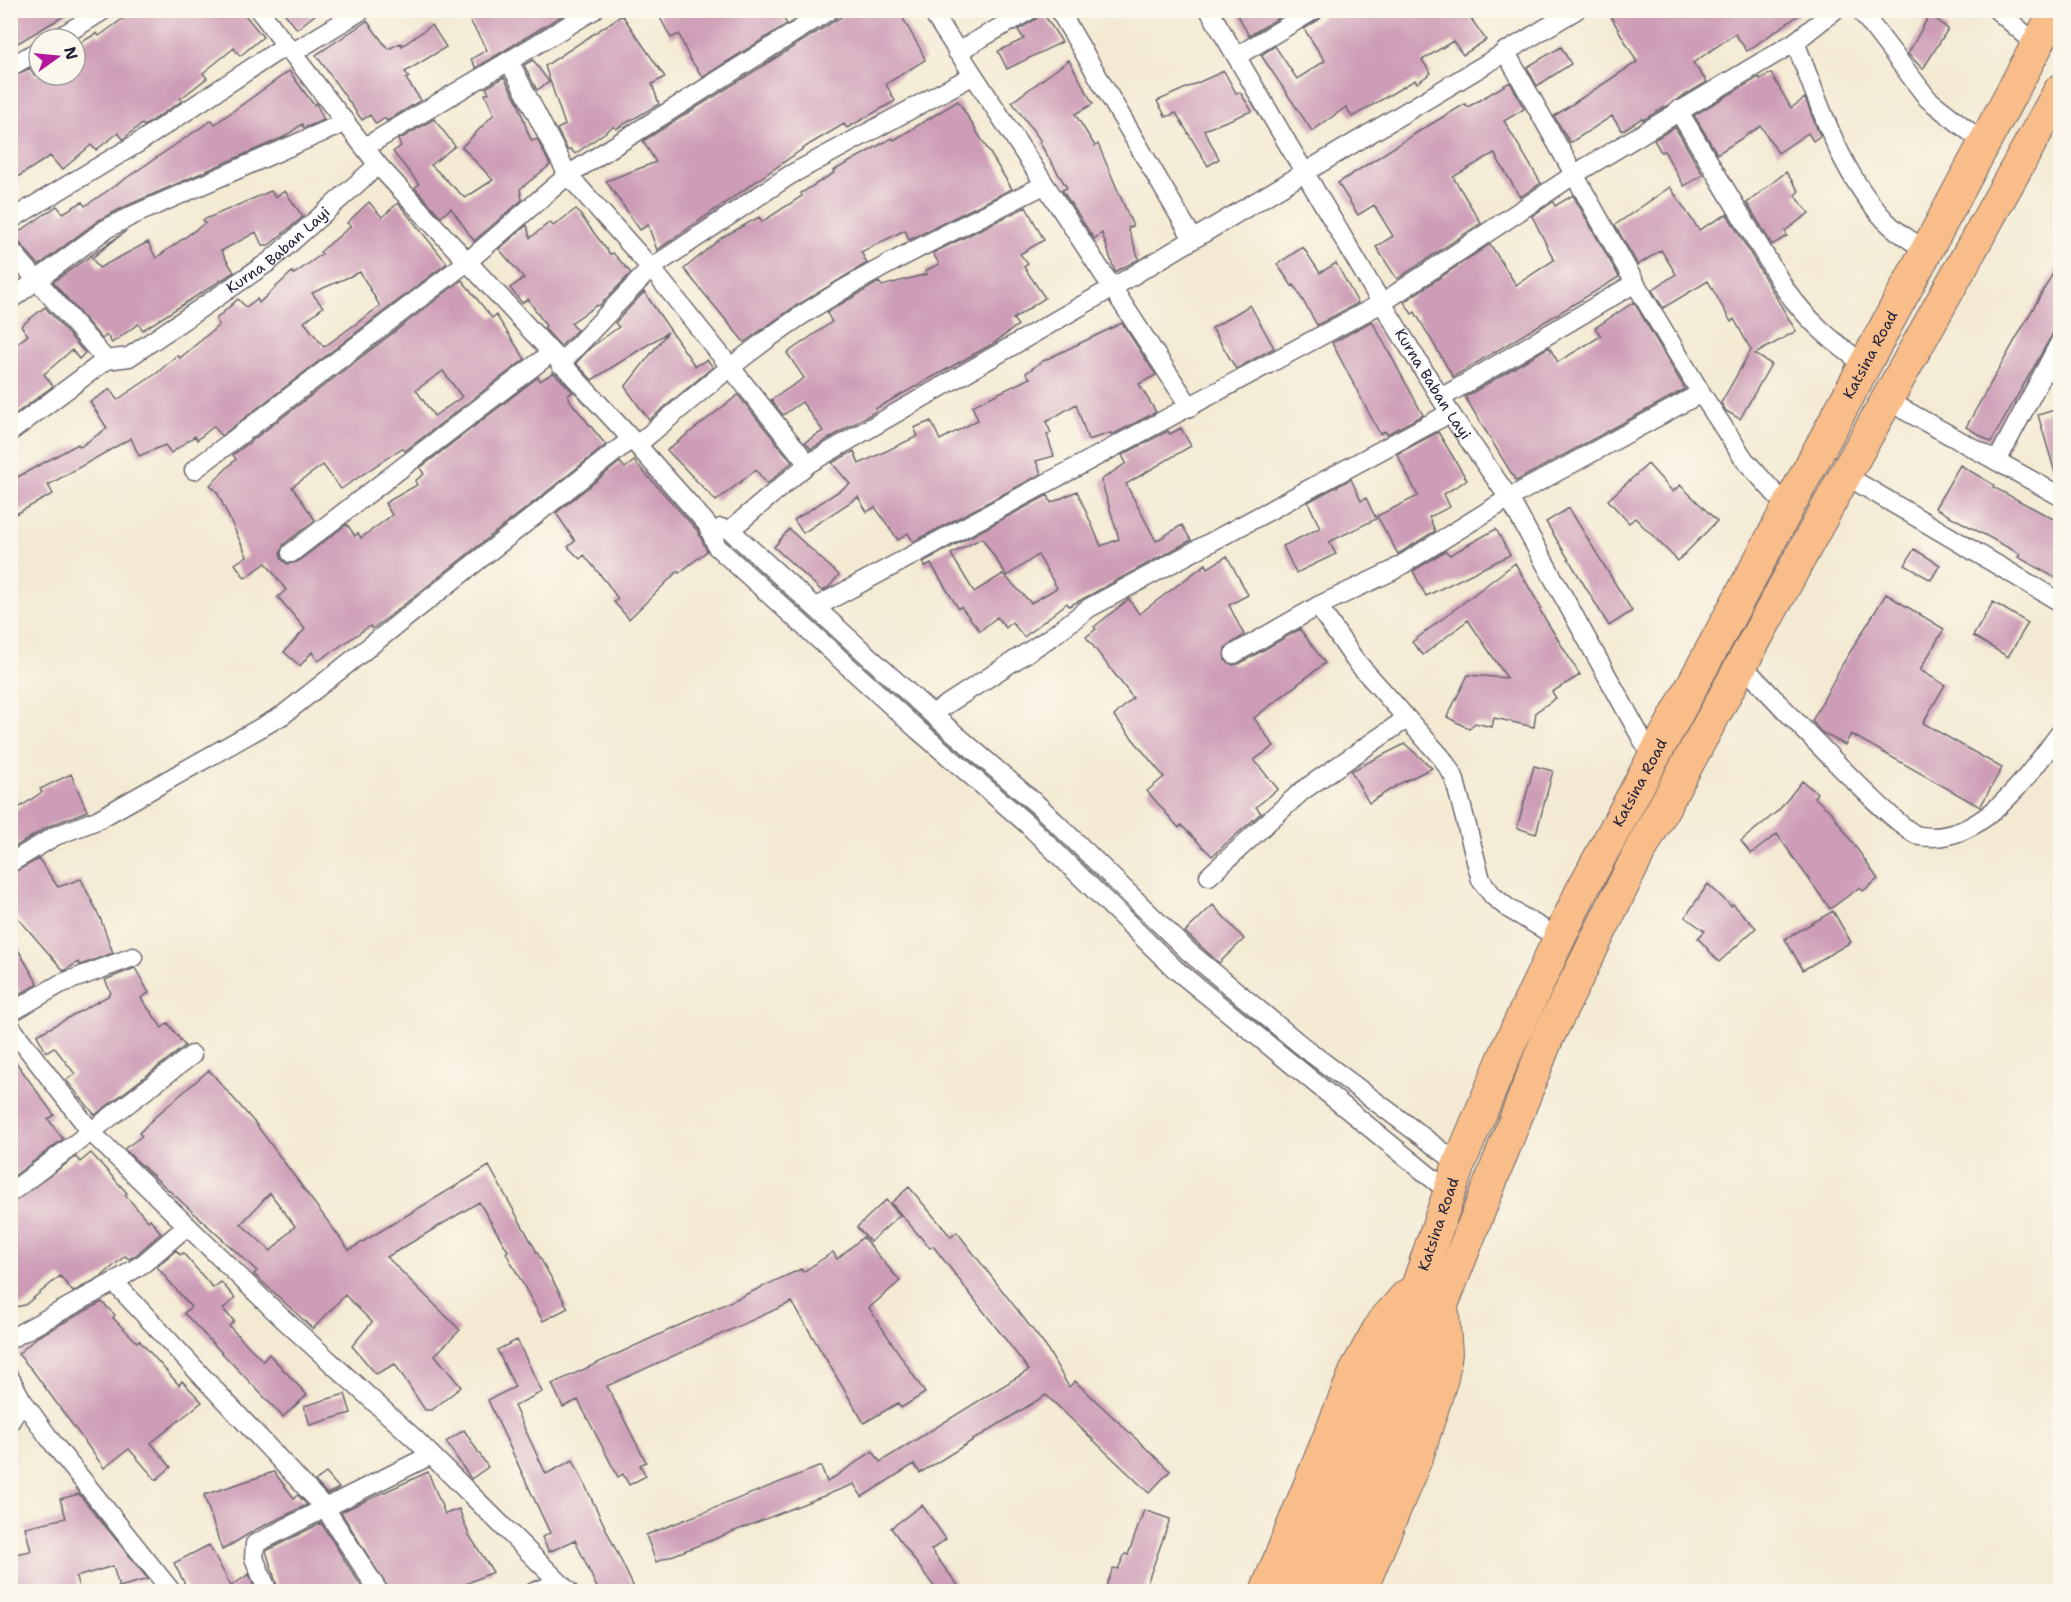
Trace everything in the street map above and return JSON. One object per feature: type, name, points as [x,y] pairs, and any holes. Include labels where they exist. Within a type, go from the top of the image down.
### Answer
[{"type":"highway","name":"Katsina Road","points":[[1300,1592],[1387,1375],[1454,1178],[1511,1041],[1559,938],[1581,892],[2056,10]]},
{"type":"highway","name":"Katsina Road","points":[[1327,1592],[1387,1453],[1442,1305],[1547,1039],[1640,851],[1845,476],[2061,90]]},
{"type":"highway","points":[[1266,1592],[1358,1368],[1382,1323],[1419,1280]]},
{"type":"highway","points":[[1360,1592],[1418,1454],[1442,1378],[1446,1353],[1442,1305]]},
{"type":"street","points":[[76,27],[104,10]]},
{"type":"street","points":[[259,10],[378,165],[707,524],[717,547],[918,730],[1026,823],[1150,946],[1293,1067],[1454,1178]]},
{"type":"street","points":[[10,220],[288,50],[362,10]]},
{"type":"street","points":[[365,147],[594,10]]},
{"type":"street","points":[[194,470],[467,262],[568,175],[830,10]]},
{"type":"street","points":[[930,10],[1190,407]]},
{"type":"street","points":[[957,52],[1030,10]]},
{"type":"street","points":[[1059,10],[1193,239]]},
{"type":"street","name":"Kurna Baban Layi","points":[[1209,10],[1445,406],[1509,498],[1653,759]]},
{"type":"street","points":[[730,530],[808,464],[1112,288],[1576,10]]},
{"type":"street","points":[[816,607],[1382,303],[1575,174],[1678,110],[1795,42],[1835,10]]},
{"type":"street","points":[[1860,10],[1928,99],[1984,143]]},
{"type":"street","points":[[1997,10],[2037,45]]},
{"type":"street","points":[[1237,56],[1306,12]]},
{"type":"street","points":[[1795,42],[1849,173],[1863,196],[1888,223],[1927,251]]},
{"type":"street","points":[[1505,51],[1635,283],[1701,393],[1744,459],[1788,508]]},
{"type":"street","points":[[10,67],[27,57]]},
{"type":"street","points":[[509,61],[568,175],[651,268],[808,464]]},
{"type":"street","points":[[291,553],[555,359],[651,268],[790,175],[972,76]]},
{"type":"street","points":[[1678,110],[1785,289],[1804,315],[1827,338],[1865,365]]},
{"type":"street","points":[[10,300],[106,229],[130,216],[346,122]]},
{"type":"street","name":"Kurna Baban Layi","points":[[10,432],[106,360],[129,357],[270,261],[378,165]]},
{"type":"street","points":[[10,863],[55,836],[97,820],[283,715],[730,366],[801,316],[884,267],[1044,184]]},
{"type":"street","points":[[10,249],[106,360]]},
{"type":"street","points":[[932,714],[1051,637],[1089,608],[1445,406],[1635,283]]},
{"type":"street","points":[[1997,461],[2061,342]]},
{"type":"street","points":[[1234,654],[1318,606],[1392,571],[1509,498],[1701,393]]},
{"type":"street","points":[[1888,400],[2061,496]]},
{"type":"street","points":[[1845,476],[2061,602]]},
{"type":"street","points":[[707,524],[730,530],[932,714],[1040,807],[1190,952],[1454,1178]]},
{"type":"street","points":[[1318,606],[1340,641],[1406,720],[1442,758],[1454,777],[1481,879],[1493,896],[1509,909],[1559,938]]},
{"type":"street","points":[[1743,666],[1882,807],[1918,836],[1939,836],[1968,828],[2002,806],[2061,733]]},
{"type":"street","points":[[1209,876],[1302,791],[1406,720]]},
{"type":"street","points":[[10,1013],[60,984],[133,957]]},
{"type":"street","points":[[10,1026],[92,1133],[280,1316],[431,1455],[564,1587]]},
{"type":"street","points":[[10,1193],[192,1055]]},
{"type":"street","points":[[10,1339],[144,1263],[187,1226]]},
{"type":"street","points":[[114,1282],[325,1508],[379,1592]]},
{"type":"street","points":[[10,1378],[22,1400],[52,1442],[172,1592]]},
{"type":"street","points":[[10,1422],[22,1400]]},
{"type":"street","points":[[268,1592],[254,1558],[255,1544],[431,1455]]},
{"type":"street","points":[[534,1592],[564,1587]]},
{"type":"building","points":[[10,10],[74,10],[45,27],[27,27],[27,38],[18,43],[10,30]]},
{"type":"building","points":[[135,10],[241,10],[263,37],[240,56],[234,48],[203,73],[207,78],[180,99],[182,101],[144,126],[142,124],[123,139],[118,133],[96,150],[91,145],[62,170],[50,156],[10,182],[10,78],[27,70],[27,87],[87,87],[87,39],[97,33],[99,36]]},
{"type":"building","points":[[282,10],[321,10],[297,29]]},
{"type":"building","points":[[464,10],[571,10],[476,68],[471,59],[487,50]]},
{"type":"building","points":[[656,10],[778,10],[787,24],[703,77],[689,58],[679,34],[671,38]]},
{"type":"building","points":[[852,10],[898,10],[921,50],[925,60],[886,84],[895,101],[847,128],[844,124],[810,144],[657,250],[648,225],[640,230],[606,181],[656,162],[643,141]]},
{"type":"building","points":[[1041,10],[1062,42],[1007,69],[998,51],[1024,39],[1018,30],[1036,19]]},
{"type":"building","points":[[1235,10],[1291,10],[1249,36]]},
{"type":"building","points":[[1325,10],[1465,10],[1486,40],[1463,55],[1453,41],[1422,60],[1431,73],[1417,83],[1415,80],[1352,117],[1346,107],[1312,131],[1261,55],[1275,46],[1297,79],[1325,61],[1304,29],[1320,19]]},
{"type":"building","points":[[1622,10],[1806,10],[1747,51],[1735,34],[1693,63],[1707,82],[1643,120],[1642,118],[1622,131],[1612,116],[1570,143],[1554,116],[1637,62],[1611,17]]},
{"type":"building","points":[[1930,14],[1948,29],[1923,69],[1908,54]]},
{"type":"building","points":[[622,15],[665,77],[652,84],[659,104],[616,129],[614,126],[575,154],[571,149],[568,151],[557,129],[565,125],[545,66]]},
{"type":"building","points":[[367,21],[388,49],[401,43],[402,46],[432,25],[446,47],[405,72],[409,77],[406,79],[421,100],[387,121],[385,118],[376,124],[370,115],[362,120],[316,55]]},
{"type":"building","points":[[1561,47],[1571,64],[1537,86],[1527,67]]},
{"type":"building","points":[[533,60],[549,82],[537,90],[524,65]]},
{"type":"building","points":[[1069,60],[1093,104],[1075,114],[1095,146],[1098,144],[1133,226],[1128,228],[1139,259],[1115,272],[1102,233],[1094,239],[1062,190],[1067,188],[1039,142],[1041,141],[1012,102]]},
{"type":"building","points":[[289,71],[314,105],[316,103],[324,120],[304,128],[302,124],[284,137],[126,206],[99,220],[39,265],[19,242],[10,238],[57,206],[63,213],[82,202],[85,206],[212,120],[215,124]]},
{"type":"building","points":[[1224,71],[1236,93],[1240,92],[1252,111],[1204,130],[1219,159],[1208,166],[1176,113],[1166,117],[1157,101]]},
{"type":"building","points":[[1771,73],[1791,108],[1805,98],[1820,136],[1813,141],[1808,133],[1778,153],[1761,126],[1717,154],[1694,115],[1759,77],[1760,79]]},
{"type":"building","points":[[504,77],[518,103],[529,136],[532,141],[537,139],[550,165],[520,189],[522,200],[474,241],[451,208],[441,217],[415,188],[419,184],[393,152],[401,146],[398,140],[434,119],[455,146],[431,165],[465,198],[493,180],[462,147],[494,114],[485,94],[489,93],[486,88]]},
{"type":"building","points":[[1510,82],[1524,109],[1504,121],[1541,183],[1520,197],[1494,153],[1453,177],[1481,223],[1397,279],[1376,247],[1393,236],[1374,205],[1358,215],[1338,183],[1465,104],[1468,107]]},
{"type":"building","points":[[958,101],[1012,189],[909,240],[905,230],[861,252],[867,263],[793,308],[744,342],[684,269],[721,238],[759,217],[762,222],[802,196],[801,193],[834,173],[833,171],[892,138],[894,140]]},
{"type":"building","points":[[1675,127],[1703,175],[1684,186],[1664,151],[1661,152],[1654,140]]},
{"type":"building","points":[[1786,172],[1799,191],[1795,195],[1809,213],[1785,231],[1787,236],[1772,245],[1747,203]]},
{"type":"building","points":[[1670,187],[1699,230],[1727,214],[1796,331],[1755,354],[1771,364],[1740,419],[1726,411],[1721,403],[1751,350],[1734,319],[1731,322],[1708,281],[1663,308],[1652,290],[1676,274],[1661,250],[1638,265],[1615,225]]},
{"type":"building","points":[[271,191],[275,197],[285,191],[303,217],[269,245],[262,245],[256,232],[221,251],[234,272],[143,330],[138,324],[112,343],[107,335],[102,339],[53,282],[126,231],[92,258],[99,268],[148,242],[156,258],[205,223],[203,220]]},
{"type":"building","points":[[1573,195],[1619,277],[1453,377],[1415,312],[1412,314],[1404,302],[1490,244],[1516,285],[1554,260],[1532,216],[1553,202],[1555,206]]},
{"type":"building","points":[[369,202],[382,217],[398,203],[447,263],[221,436],[214,426],[197,440],[195,436],[171,453],[165,445],[139,456],[131,438],[48,485],[53,494],[10,517],[10,481],[78,444],[80,447],[107,428],[90,402],[110,389],[117,400],[157,373],[177,355],[180,358],[219,325],[216,319],[238,299],[246,307],[257,299],[259,303],[292,272],[294,274],[322,254],[320,252],[351,226],[347,223]],"holes":[[[360,272],[380,306],[324,347],[304,322],[323,307],[312,293]]]},
{"type":"building","points":[[1026,207],[1044,240],[1020,254],[1028,264],[1024,267],[1045,298],[1013,319],[1018,325],[994,343],[875,409],[876,411],[811,449],[805,442],[823,431],[802,402],[783,415],[771,400],[804,378],[787,353],[832,322],[827,313],[834,308],[879,282],[882,286],[927,274],[925,271],[939,264],[933,253]]},
{"type":"building","points":[[576,209],[610,254],[613,253],[631,273],[599,306],[597,305],[571,323],[577,330],[561,346],[544,328],[546,326],[528,299],[522,303],[510,288],[524,278],[499,249],[527,225],[530,238],[550,222],[553,226]]},
{"type":"building","points":[[1303,247],[1320,273],[1336,263],[1358,303],[1317,325],[1294,285],[1292,286],[1277,264]]},
{"type":"building","points":[[2061,259],[2061,319],[1991,442],[1966,427]]},
{"type":"building","points":[[462,280],[492,318],[496,315],[525,359],[405,451],[402,448],[341,489],[323,465],[292,487],[315,520],[284,544],[280,554],[282,560],[287,564],[297,562],[347,524],[355,536],[358,533],[361,538],[392,515],[385,503],[417,485],[415,481],[424,474],[420,468],[538,377],[540,381],[553,373],[573,392],[568,395],[571,402],[606,445],[372,629],[370,626],[318,661],[312,652],[300,666],[284,652],[305,629],[278,597],[286,590],[266,563],[245,578],[235,564],[247,556],[217,492],[210,485],[236,459],[233,455]],"holes":[[[443,371],[462,397],[434,416],[416,390]]]},
{"type":"building","points":[[644,292],[695,366],[707,360],[713,367],[649,420],[625,387],[668,332],[592,380],[576,363],[591,347],[619,327],[615,323]]},
{"type":"building","points":[[1634,302],[1685,389],[1516,481],[1465,397],[1549,347],[1558,362],[1601,336],[1595,328]]},
{"type":"building","points":[[1250,305],[1274,348],[1236,369],[1212,328]]},
{"type":"building","points":[[45,307],[85,353],[79,359],[72,350],[44,374],[53,386],[10,418],[10,349],[28,335],[21,326]]},
{"type":"building","points":[[1372,321],[1423,415],[1387,434],[1385,431],[1380,434],[1332,343]]},
{"type":"building","points":[[1122,323],[1156,375],[1139,384],[1156,412],[1112,435],[1111,433],[1088,440],[1076,404],[1046,422],[1051,433],[1047,435],[1054,456],[1036,461],[1041,474],[913,542],[908,533],[898,540],[875,507],[867,512],[858,497],[803,533],[794,520],[850,484],[832,463],[854,451],[859,464],[918,436],[914,428],[931,421],[940,440],[978,420],[972,406],[1030,378],[1026,373],[1043,361]]},
{"type":"building","points":[[738,395],[792,462],[767,484],[756,470],[716,501],[667,450]]},
{"type":"building","points":[[2061,408],[2061,476],[2056,476],[2038,415]]},
{"type":"building","points":[[1181,428],[1191,446],[1126,484],[1156,541],[1182,525],[1191,540],[1079,601],[1069,606],[1067,603],[1024,637],[1012,622],[1006,628],[997,617],[980,631],[961,607],[958,608],[931,564],[925,567],[923,562],[1048,495],[1051,503],[1077,491],[1101,546],[1119,539],[1101,480],[1126,463],[1122,455],[1168,431],[1170,434]],"holes":[[[982,538],[1007,576],[1038,555],[1057,588],[1031,603],[1003,574],[974,592],[951,554]]]},
{"type":"building","points":[[1438,432],[1467,480],[1444,494],[1450,507],[1429,517],[1435,531],[1398,554],[1377,516],[1418,496],[1397,454]]},
{"type":"building","points":[[634,461],[697,530],[707,551],[679,573],[678,571],[629,619],[614,602],[618,599],[607,583],[584,555],[580,559],[568,547],[575,541],[556,513],[620,462],[625,468]]},
{"type":"building","points":[[1648,464],[1673,492],[1680,485],[1717,521],[1678,561],[1635,518],[1629,523],[1608,500]]},
{"type":"building","points":[[1960,465],[1994,485],[1993,487],[2061,523],[2061,581],[2018,557],[2020,554],[1935,508]]},
{"type":"building","points":[[1351,479],[1361,501],[1366,498],[1376,519],[1329,542],[1336,554],[1296,573],[1283,546],[1320,528],[1308,502]]},
{"type":"building","points":[[1569,508],[1632,611],[1609,626],[1546,522]]},
{"type":"building","points":[[789,529],[839,575],[828,588],[822,591],[774,547]]},
{"type":"building","points":[[1496,529],[1510,555],[1426,596],[1413,571],[1445,551],[1450,555]]},
{"type":"building","points":[[1914,549],[1940,565],[1931,580],[1905,565]]},
{"type":"building","points":[[1227,556],[1248,595],[1229,605],[1244,635],[1225,648],[1225,660],[1233,665],[1239,664],[1300,629],[1325,663],[1254,718],[1274,746],[1254,760],[1278,789],[1256,807],[1261,813],[1212,856],[1181,825],[1179,828],[1147,791],[1164,777],[1114,716],[1133,698],[1086,637],[1096,629],[1094,627],[1129,599],[1139,614],[1206,564],[1208,568]]},
{"type":"building","points":[[1515,563],[1541,608],[1539,609],[1580,675],[1552,692],[1556,698],[1536,712],[1534,727],[1494,718],[1492,727],[1475,723],[1469,729],[1447,717],[1468,675],[1507,678],[1468,620],[1423,655],[1412,642]]},
{"type":"building","points":[[1886,594],[1944,629],[1920,670],[1945,685],[1923,723],[2002,768],[1980,807],[1851,734],[1845,745],[1821,732],[1812,721],[1842,665]]},
{"type":"building","points":[[1993,602],[2028,623],[2008,657],[1973,636]]},
{"type":"building","points":[[1405,744],[1432,768],[1401,783],[1369,803],[1351,771]]},
{"type":"building","points":[[1534,766],[1553,771],[1536,834],[1517,828]]},
{"type":"building","points":[[71,774],[87,811],[49,826],[10,850],[10,814],[42,792],[40,789]]},
{"type":"building","points":[[1802,781],[1817,793],[1814,797],[1832,813],[1878,879],[1863,891],[1860,887],[1830,909],[1777,834],[1751,854],[1741,841],[1779,810]]},
{"type":"building","points":[[39,859],[58,887],[81,879],[101,920],[113,953],[80,965],[78,962],[64,971],[10,909],[10,874]]},
{"type":"building","points":[[1708,884],[1731,906],[1733,904],[1756,928],[1719,962],[1698,938],[1705,931],[1685,917]]},
{"type":"building","points":[[1213,905],[1244,939],[1219,963],[1185,932]]},
{"type":"building","points":[[1833,911],[1851,942],[1803,970],[1785,939]]},
{"type":"building","points":[[10,936],[38,984],[20,994],[10,977]]},
{"type":"building","points":[[135,968],[149,993],[141,998],[162,1028],[168,1023],[185,1046],[95,1115],[66,1080],[75,1074],[54,1047],[46,1052],[37,1035],[108,996],[111,993],[105,980]]},
{"type":"building","points":[[10,1054],[54,1115],[48,1119],[63,1139],[10,1179]]},
{"type":"building","points":[[209,1070],[255,1123],[349,1250],[489,1166],[568,1308],[543,1321],[506,1253],[508,1251],[479,1202],[387,1257],[460,1330],[435,1355],[461,1387],[432,1410],[425,1410],[395,1364],[376,1374],[352,1346],[372,1322],[345,1295],[313,1329],[254,1274],[257,1271],[124,1149],[142,1136],[139,1133]],"holes":[[[270,1193],[295,1226],[271,1251],[241,1224]]]},
{"type":"building","points":[[91,1153],[127,1193],[125,1195],[161,1233],[136,1255],[129,1259],[125,1256],[102,1276],[73,1292],[60,1276],[25,1305],[10,1308],[10,1204],[76,1157],[80,1162]]},
{"type":"building","points":[[909,1187],[951,1237],[957,1232],[1046,1347],[1069,1387],[1075,1381],[1170,1471],[1149,1493],[1046,1395],[920,1473],[914,1464],[862,1497],[854,1484],[656,1562],[646,1535],[821,1466],[827,1482],[873,1451],[880,1462],[1029,1370],[933,1246],[930,1248],[891,1203]]},
{"type":"building","points":[[886,1200],[900,1215],[870,1242],[857,1227]]},
{"type":"building","points":[[863,1237],[900,1281],[869,1308],[925,1393],[901,1408],[898,1403],[864,1423],[792,1302],[607,1386],[646,1462],[640,1465],[646,1476],[629,1485],[623,1474],[618,1477],[578,1400],[563,1407],[552,1384],[801,1269],[803,1272],[833,1252],[837,1259]]},
{"type":"building","points":[[176,1250],[180,1255],[183,1253],[213,1288],[221,1282],[235,1298],[223,1309],[234,1321],[229,1326],[263,1361],[269,1354],[307,1395],[283,1417],[184,1313],[191,1307],[157,1267]]},
{"type":"building","points":[[102,1302],[115,1315],[113,1318],[137,1342],[139,1340],[179,1385],[182,1381],[202,1402],[151,1443],[171,1467],[156,1480],[129,1449],[104,1468],[18,1354],[37,1337]]},
{"type":"building","points":[[517,1340],[542,1392],[514,1406],[546,1474],[573,1460],[636,1592],[599,1592],[575,1540],[549,1552],[542,1537],[550,1533],[488,1400],[515,1387],[497,1350]]},
{"type":"building","points":[[345,1394],[351,1413],[310,1425],[304,1406]]},
{"type":"building","points":[[464,1430],[488,1467],[471,1479],[446,1442]]},
{"type":"building","points":[[274,1472],[294,1498],[298,1495],[307,1505],[257,1529],[222,1550],[204,1495]]},
{"type":"building","points":[[428,1472],[445,1514],[459,1509],[469,1535],[493,1572],[459,1587],[461,1592],[435,1592],[432,1586],[419,1592],[390,1592],[341,1512]]},
{"type":"building","points":[[326,1473],[339,1488],[327,1494],[315,1481]]},
{"type":"building","points":[[79,1494],[148,1579],[119,1587],[113,1566],[76,1577],[80,1592],[10,1592],[10,1555],[31,1551],[25,1527],[66,1518],[60,1499]]},
{"type":"building","points":[[922,1505],[946,1539],[931,1550],[963,1592],[938,1592],[891,1528]]},
{"type":"building","points":[[1144,1510],[1170,1519],[1144,1592],[1104,1592],[1113,1568],[1118,1569],[1125,1554],[1128,1555]]},
{"type":"building","points":[[321,1523],[365,1592],[279,1592],[266,1551]]},
{"type":"building","points":[[209,1545],[231,1586],[249,1574],[256,1592],[189,1592],[174,1563]]}]
